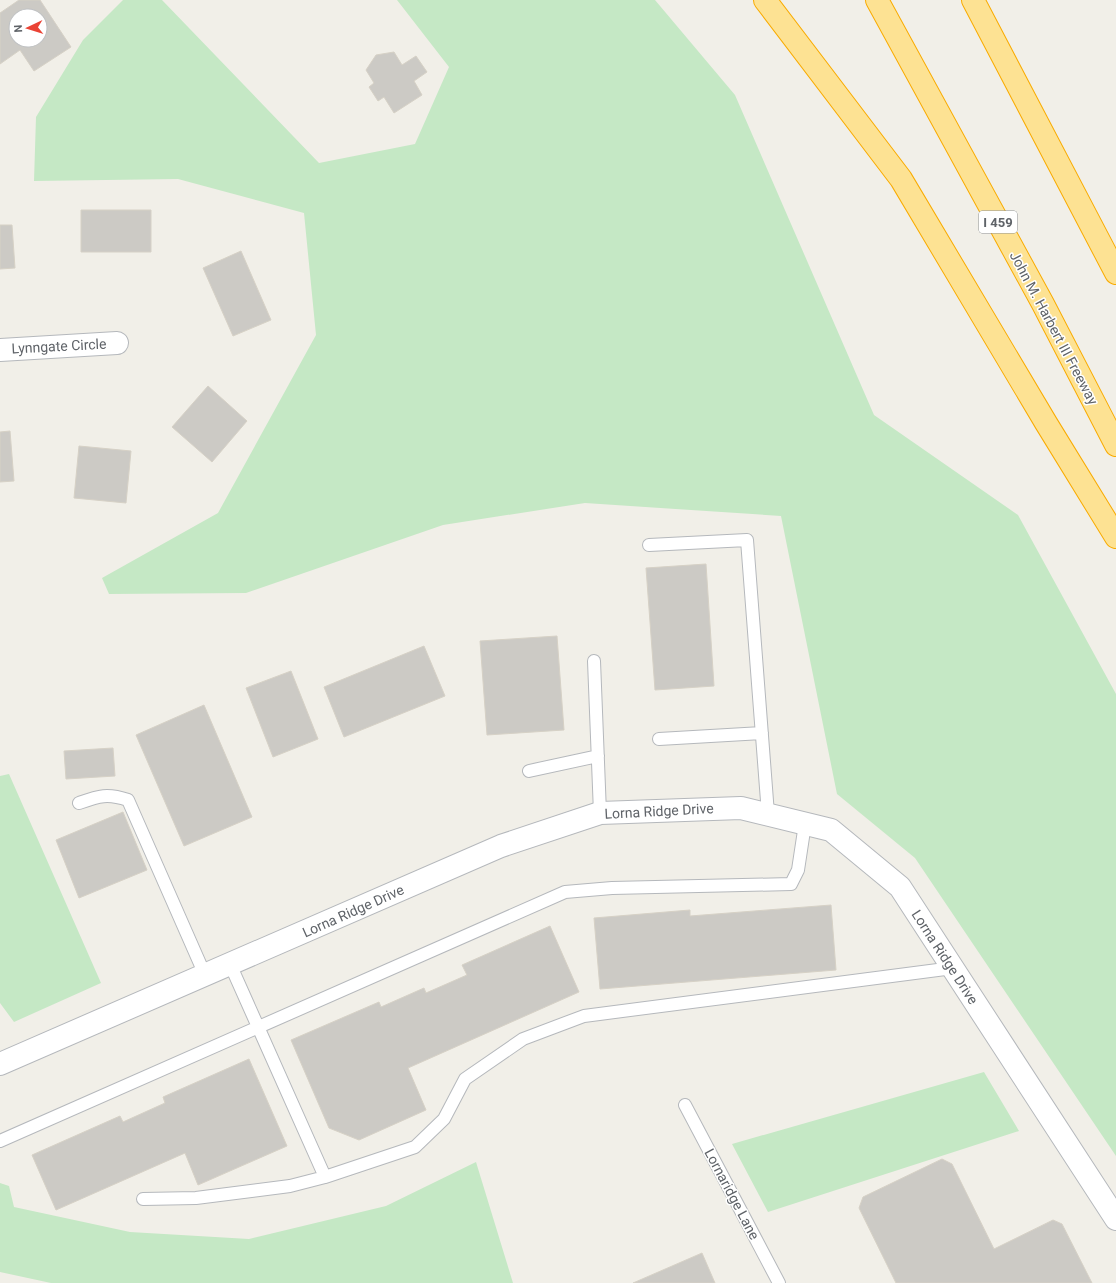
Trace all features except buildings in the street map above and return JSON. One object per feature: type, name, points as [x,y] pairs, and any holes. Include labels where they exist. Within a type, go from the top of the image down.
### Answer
[{"type":"highway","points":[[764,0],[901,179],[1116,537]]},
{"type":"highway","name":"John M. Harbert III Freeway","points":[[877,0],[1043,304],[1116,445]]},
{"type":"highway","points":[[973,0],[1116,273]]},
{"type":"street","name":"Lynngate Circle","points":[[0,350],[117,343]]},
{"type":"street","name":"Lorna Ridge Drive","points":[[0,1064],[501,846],[600,813],[741,808],[831,830],[900,886],[1116,1219]]},
{"type":"lane","points":[[649,545],[747,540],[768,814]]},
{"type":"lane","points":[[594,661],[600,813]]},
{"type":"lane","points":[[659,739],[762,733]]},
{"type":"lane","points":[[529,771],[598,756]]},
{"type":"lane","points":[[79,803],[98,796],[114,795],[128,800],[205,975]]},
{"type":"lane","points":[[0,1141],[565,892],[612,888],[791,884],[798,870],[805,824]]},
{"type":"lane","points":[[230,964],[325,1177]]},
{"type":"lane","points":[[143,1199],[196,1198],[290,1186],[325,1177],[415,1148],[444,1119],[465,1079],[523,1039],[584,1016],[953,968]]},
{"type":"lane","name":"Lornaridge Lane","points":[[685,1105],[779,1283]]},
{"type":"green space","points":[[123,0],[162,0],[319,163],[415,144],[449,67],[397,0],[655,0],[735,95],[874,415],[1018,515],[1116,694],[1116,1156],[915,858],[837,794],[781,516],[585,503],[443,525],[246,593],[109,594],[102,578],[218,513],[316,335],[304,213],[178,179],[34,181],[36,117],[83,40]]},
{"type":"green space","points":[[9,774],[101,983],[14,1022],[0,1003],[0,776]]},
{"type":"green space","points":[[984,1072],[1019,1131],[768,1212],[732,1144]]},
{"type":"green space","points":[[476,1162],[513,1283],[51,1283],[0,1272],[0,1183],[9,1186],[14,1207],[130,1232],[249,1239],[386,1206]]}]
